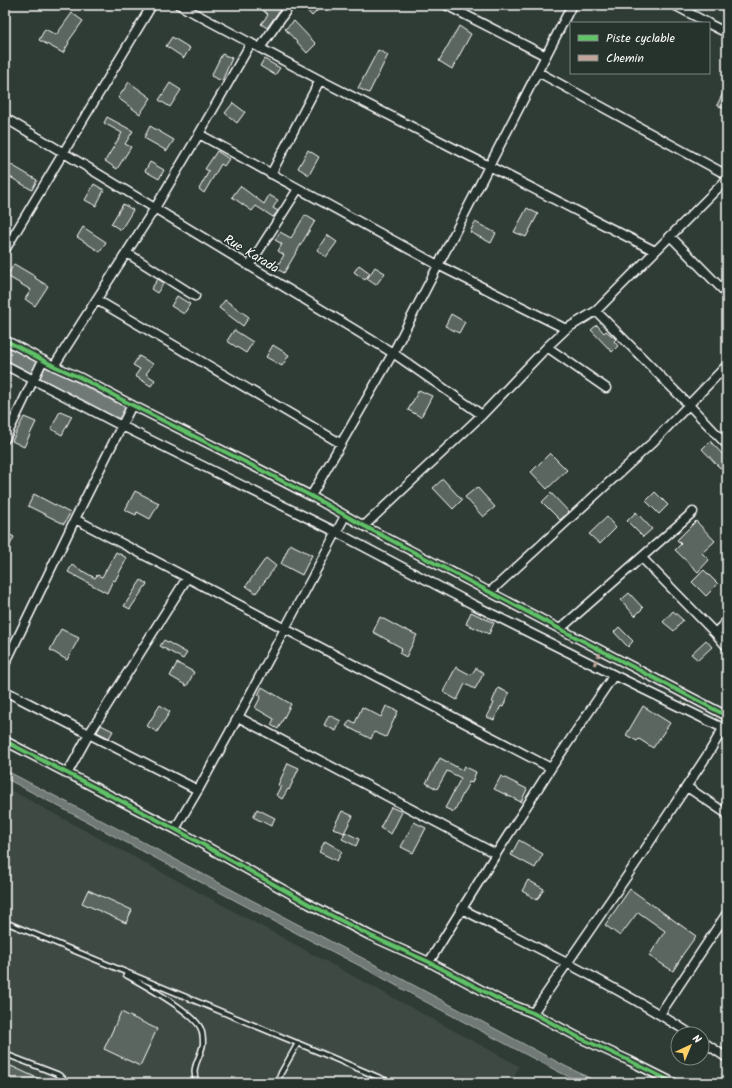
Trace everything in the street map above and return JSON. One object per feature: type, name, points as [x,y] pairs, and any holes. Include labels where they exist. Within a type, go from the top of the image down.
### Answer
[{"type":"street","points":[[5,250],[152,5]]},
{"type":"street","points":[[179,5],[320,80],[655,251]]},
{"type":"street","points":[[260,48],[290,5]]},
{"type":"street","points":[[446,5],[546,56]]},
{"type":"street","points":[[311,496],[340,443],[393,353],[572,5]]},
{"type":"street","points":[[674,5],[706,22]]},
{"type":"street","points":[[710,24],[727,34]]},
{"type":"street","points":[[54,366],[127,253],[199,134],[251,44]]},
{"type":"street","points":[[538,72],[727,175]]},
{"type":"street","points":[[271,174],[320,80]]},
{"type":"street","name":"Rue Karada","points":[[5,118],[393,353],[482,415]]},
{"type":"street","points":[[199,134],[298,190],[438,265],[566,329]]},
{"type":"street","points":[[364,526],[482,415],[547,347],[566,329],[596,311],[670,236],[726,183]]},
{"type":"street","points":[[249,266],[298,190]]},
{"type":"street","points":[[670,236],[727,294]]},
{"type":"street","points":[[127,253],[195,296]]},
{"type":"street","points":[[97,300],[340,443]]},
{"type":"street","points":[[596,311],[727,445]]},
{"type":"street","points":[[5,340],[42,362],[81,378],[311,496],[345,516],[560,630],[727,716]]},
{"type":"street","points":[[547,347],[606,388]]},
{"type":"street","points":[[5,439],[7,429],[42,362]]},
{"type":"street","points":[[5,365],[34,378],[122,425],[336,532],[474,605],[614,675],[726,727],[638,860],[533,1013]]},
{"type":"street","points":[[490,592],[653,442],[727,365]]},
{"type":"street","points":[[5,664],[132,405]]},
{"type":"street","points":[[560,630],[694,512]]},
{"type":"street","points":[[175,829],[238,717],[345,516]]},
{"type":"street","points":[[75,519],[551,768]]},
{"type":"street","points":[[642,558],[727,647]]},
{"type":"street","points":[[67,774],[89,734],[187,578]]},
{"type":"street","points":[[715,633],[727,620]]},
{"type":"street","points":[[429,962],[551,768],[614,675]]},
{"type":"street","points":[[5,691],[198,790]]},
{"type":"street","points":[[238,717],[496,854]]},
{"type":"street","points":[[5,741],[175,829],[365,933],[429,962],[502,1001],[533,1013],[578,1037],[674,1083]]},
{"type":"street","points":[[687,787],[727,814]]},
{"type":"street","points":[[462,909],[567,963],[660,1014],[679,1026]]},
{"type":"street","points":[[660,1014],[727,913]]},
{"type":"street","points":[[710,1046],[727,1058]]},
{"type":"lane","points":[[5,922],[392,1083]]},
{"type":"lane","points":[[112,966],[176,1005],[197,1022],[204,1038],[202,1048],[194,1068],[194,1076],[197,1083]]},
{"type":"lane","points":[[277,1083],[298,1043]]},
{"type":"lane","points":[[5,1054],[57,1074],[63,1078],[65,1083]]},
{"type":"shaded area","points":[[5,345],[124,407],[125,414],[118,418],[98,409],[5,359]]},
{"type":"shaded area","points":[[5,770],[565,1066],[600,1083],[582,1083],[426,1002],[5,778]]},
{"type":"shaded area","points":[[5,787],[519,1066],[512,1083],[5,1083]]},
{"type":"building","points":[[257,5],[273,5],[280,10],[267,28],[261,24],[268,15]]},
{"type":"building","points":[[302,5],[323,5],[312,16]]},
{"type":"building","points":[[72,13],[83,21],[68,42],[69,43],[63,53],[39,40],[45,29],[56,35]]},
{"type":"building","points":[[294,21],[316,44],[307,53],[285,29]]},
{"type":"building","points":[[459,26],[471,34],[452,69],[439,61]]},
{"type":"building","points":[[172,37],[190,48],[184,58],[166,46]]},
{"type":"building","points":[[378,50],[388,55],[369,93],[358,88]]},
{"type":"building","points":[[222,54],[232,58],[222,81],[211,76]]},
{"type":"building","points":[[264,59],[280,68],[275,75],[260,66]]},
{"type":"building","points":[[129,82],[151,98],[140,114],[118,98]]},
{"type":"building","points":[[170,83],[181,90],[170,107],[159,100]]},
{"type":"building","points":[[727,85],[727,110],[717,105]]},
{"type":"building","points":[[233,103],[245,112],[237,123],[225,113]]},
{"type":"building","points":[[107,117],[133,131],[125,144],[131,147],[117,169],[105,161],[122,133],[104,123]]},
{"type":"building","points":[[150,126],[174,140],[167,151],[144,138]]},
{"type":"building","points":[[308,150],[319,157],[309,175],[298,168]]},
{"type":"building","points":[[217,151],[229,159],[224,166],[221,164],[204,193],[199,189],[209,171],[205,169]]},
{"type":"building","points":[[150,162],[164,170],[159,179],[145,171]]},
{"type":"building","points":[[8,163],[37,180],[32,190],[5,174],[5,168]]},
{"type":"building","points":[[94,184],[104,190],[96,206],[85,200]]},
{"type":"building","points":[[240,186],[264,204],[269,195],[278,200],[273,208],[278,211],[273,217],[256,206],[252,211],[232,197]]},
{"type":"building","points":[[123,204],[133,210],[121,230],[111,224]]},
{"type":"building","points":[[527,208],[538,214],[526,237],[514,232]]},
{"type":"building","points":[[305,215],[315,221],[284,273],[276,268],[284,255],[278,251],[282,244],[275,240],[280,232],[291,238]]},
{"type":"building","points":[[475,222],[496,233],[491,243],[470,232]]},
{"type":"building","points":[[83,227],[106,242],[100,252],[77,237]]},
{"type":"building","points":[[327,235],[337,242],[326,257],[317,250]]},
{"type":"building","points":[[14,264],[48,286],[35,306],[25,299],[31,290],[7,276]]},
{"type":"building","points":[[359,265],[370,273],[365,280],[354,272]]},
{"type":"building","points":[[375,267],[385,273],[376,285],[367,279]]},
{"type":"building","points":[[158,279],[164,283],[157,293],[151,289]]},
{"type":"building","points":[[177,296],[190,304],[184,314],[171,306]]},
{"type":"building","points":[[225,300],[249,317],[243,326],[219,308]]},
{"type":"building","points":[[451,314],[465,322],[459,333],[445,326]]},
{"type":"building","points":[[597,325],[604,333],[606,331],[616,339],[614,341],[618,346],[612,352],[591,330]]},
{"type":"building","points":[[234,330],[253,342],[246,353],[227,341]]},
{"type":"building","points":[[273,345],[289,355],[282,366],[266,357]]},
{"type":"building","points":[[139,356],[153,364],[146,374],[155,380],[151,386],[135,376],[140,369],[133,365]]},
{"type":"building","points":[[419,390],[432,396],[421,417],[408,410]]},
{"type":"building","points":[[60,411],[72,416],[62,435],[51,429]]},
{"type":"building","points":[[24,417],[36,422],[24,447],[12,441]]},
{"type":"building","points":[[710,441],[727,459],[727,462],[720,468],[702,449]]},
{"type":"building","points":[[550,453],[567,470],[547,489],[531,472]]},
{"type":"building","points":[[443,479],[462,500],[453,509],[433,488]]},
{"type":"building","points":[[477,487],[495,507],[483,517],[465,497]]},
{"type":"building","points":[[135,491],[159,503],[150,519],[137,512],[136,515],[125,510]]},
{"type":"building","points":[[655,492],[668,505],[659,514],[646,501]]},
{"type":"building","points":[[551,493],[569,512],[560,520],[542,502]]},
{"type":"building","points":[[34,494],[70,513],[64,524],[28,506]]},
{"type":"building","points":[[636,512],[652,529],[643,537],[627,521]]},
{"type":"building","points":[[607,517],[616,528],[600,544],[589,534]]},
{"type":"building","points":[[696,521],[715,541],[702,553],[709,560],[698,572],[675,550],[681,544],[677,540]]},
{"type":"building","points":[[5,532],[14,537],[5,555]]},
{"type":"building","points":[[290,544],[312,555],[302,575],[281,564]]},
{"type":"building","points":[[116,552],[127,558],[115,581],[113,580],[107,593],[68,572],[72,565],[95,578],[97,575],[102,577]]},
{"type":"building","points":[[266,558],[276,566],[256,593],[246,586]]},
{"type":"building","points":[[704,570],[718,584],[706,596],[692,582]]},
{"type":"building","points":[[141,580],[147,584],[130,609],[124,606]]},
{"type":"building","points":[[629,593],[643,608],[635,616],[621,600]]},
{"type":"building","points":[[673,611],[683,620],[674,631],[663,622]]},
{"type":"building","points":[[471,612],[494,623],[489,634],[466,624]]},
{"type":"building","points":[[380,617],[417,635],[406,657],[399,653],[402,648],[373,632]]},
{"type":"building","points":[[619,627],[633,641],[628,647],[614,632]]},
{"type":"building","points":[[61,629],[79,638],[67,660],[50,650]]},
{"type":"building","points":[[164,640],[187,653],[183,659],[160,646]]},
{"type":"building","points":[[706,640],[712,647],[698,660],[691,654]]},
{"type":"building","points":[[177,663],[194,672],[187,686],[170,676]]},
{"type":"building","points":[[456,667],[471,675],[476,668],[484,673],[475,689],[465,684],[457,700],[443,692]]},
{"type":"building","points":[[262,687],[291,704],[278,729],[271,725],[274,719],[255,708],[261,696],[258,695]]},
{"type":"building","points":[[498,688],[509,693],[503,707],[501,706],[494,720],[487,717],[494,703],[492,702]]},
{"type":"building","points":[[160,705],[170,712],[157,732],[147,726]]},
{"type":"building","points":[[386,706],[398,711],[386,737],[374,732],[371,739],[346,726],[350,720],[355,723],[362,707],[381,717]]},
{"type":"building","points":[[643,706],[670,723],[653,748],[639,739],[637,741],[626,735]]},
{"type":"building","points":[[329,715],[341,721],[336,731],[324,725]]},
{"type":"building","points":[[101,725],[113,731],[109,738],[97,732]]},
{"type":"building","points":[[440,758],[462,770],[464,766],[476,772],[472,783],[469,782],[454,812],[445,808],[461,778],[447,771],[437,789],[426,783]]},
{"type":"building","points":[[288,763],[299,768],[289,790],[288,789],[282,799],[276,795],[281,786],[278,785]]},
{"type":"building","points":[[501,776],[527,789],[521,802],[494,789]]},
{"type":"building","points":[[391,807],[402,812],[391,834],[380,828]]},
{"type":"building","points":[[257,809],[275,818],[271,826],[253,817]]},
{"type":"building","points":[[342,811],[353,816],[344,833],[333,828]]},
{"type":"building","points":[[414,822],[426,828],[413,853],[401,847]]},
{"type":"building","points":[[345,832],[359,839],[356,846],[342,839]]},
{"type":"building","points":[[519,840],[543,854],[535,868],[511,855]]},
{"type":"building","points":[[325,841],[342,851],[337,861],[319,852]]},
{"type":"building","points":[[528,880],[544,889],[537,900],[522,891]]},
{"type":"building","points":[[630,889],[696,936],[673,971],[649,956],[665,931],[638,912],[620,936],[605,925]]},
{"type":"building","points":[[88,890],[132,910],[126,923],[82,903]]},
{"type":"building","points":[[121,1012],[157,1029],[140,1066],[104,1049]]},
{"type":"building","points":[[11,1066],[48,1083],[5,1083]]},
{"type":"marked path","points":[[594,665],[601,651]]},
{"type":"cycle path","points":[[5,340],[311,496],[364,526],[727,716]]},
{"type":"cycle path","points":[[5,741],[175,829],[309,904],[371,936],[429,962],[502,1001],[533,1013],[578,1037],[674,1083]]}]
